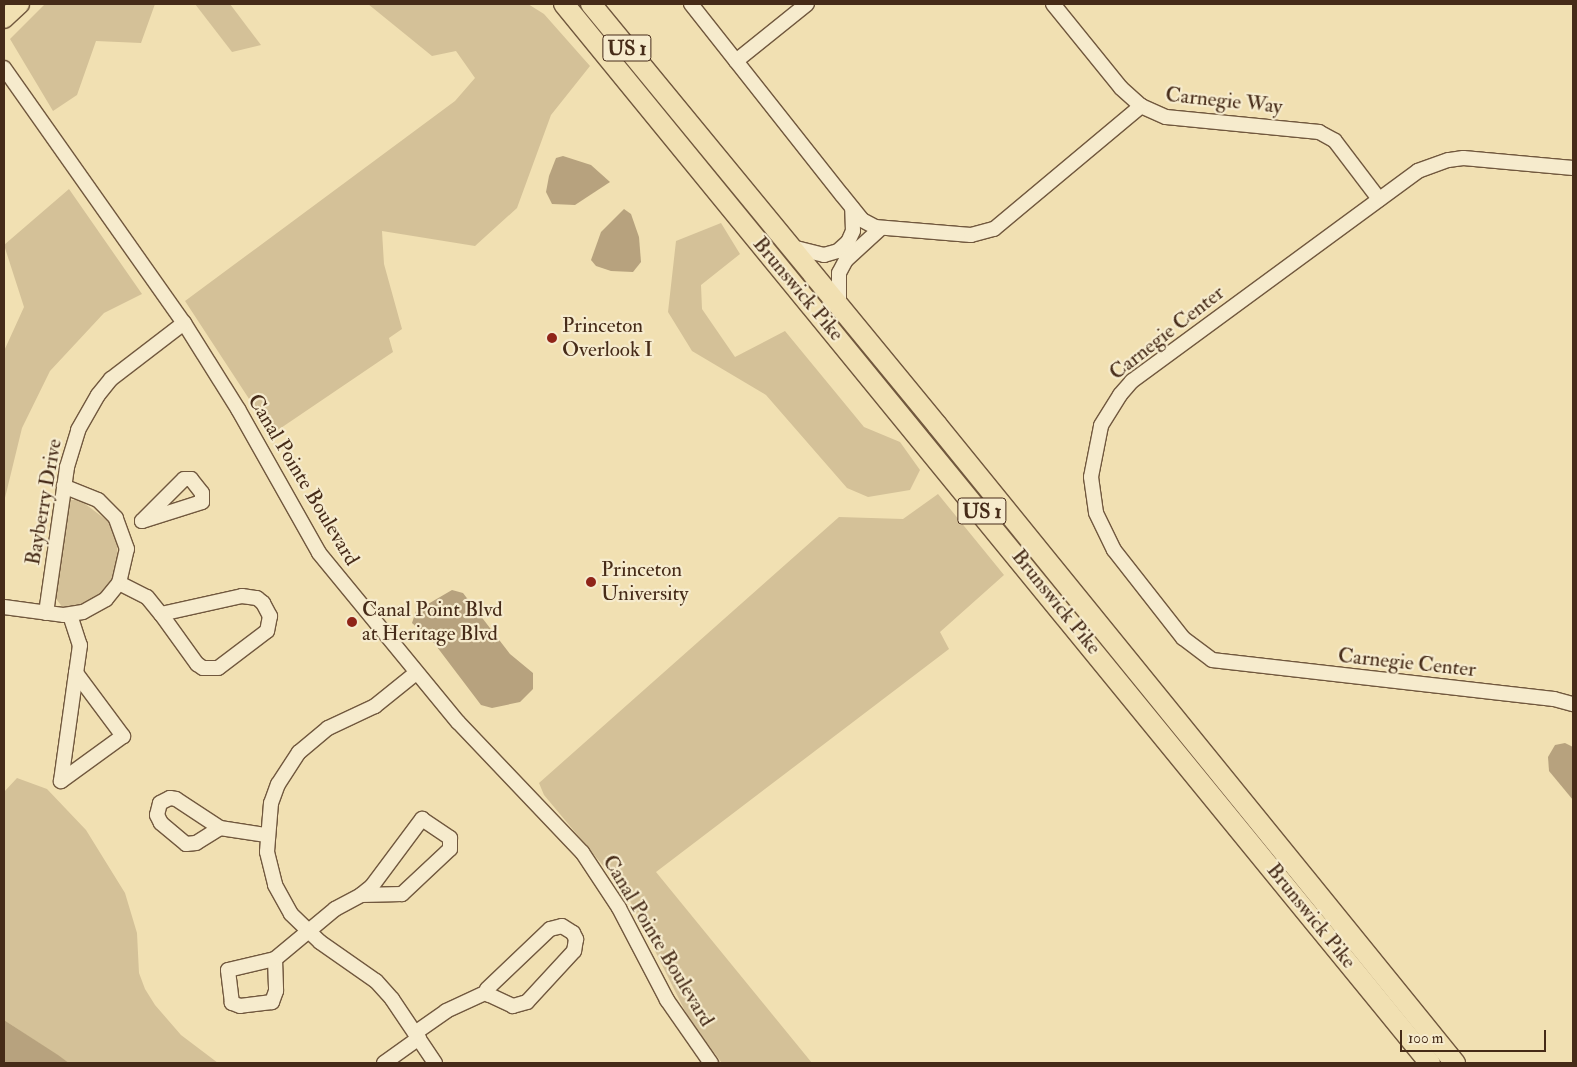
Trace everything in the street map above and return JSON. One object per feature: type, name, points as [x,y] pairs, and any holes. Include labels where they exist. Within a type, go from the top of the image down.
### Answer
[{"type":"highway","points":[[553,4],[604,51]]},
{"type":"highway","name":"Brunswick Pike","points":[[564,4],[1430,1063]]},
{"type":"highway","name":"Brunswick Pike","points":[[590,4],[1455,1063]]},
{"type":"main road","points":[[4,19],[20,4]]},
{"type":"street","points":[[691,4],[852,208],[868,225],[881,228],[971,235],[994,229],[1141,106]]},
{"type":"street","points":[[736,61],[807,4]]},
{"type":"street","name":"Carnegie Way","points":[[1053,4],[1122,88],[1141,106],[1166,117],[1319,132],[1336,141],[1379,198]]},
{"type":"street","name":"Canal Pointe Boulevard","points":[[4,68],[184,323],[238,409],[319,553],[458,722],[582,852],[619,908],[667,1000],[711,1063]]},
{"type":"street","name":"Carnegie Center","points":[[1573,168],[1473,159],[1448,160],[1418,171],[1141,374],[1120,395],[1101,426],[1092,459],[1092,495],[1103,532],[1114,550],[1183,638],[1212,660],[1554,698],[1573,704]]},
{"type":"street","points":[[789,246],[824,255],[838,251],[848,242],[852,231],[852,208]]},
{"type":"street","points":[[839,307],[839,273],[846,260],[881,228]]},
{"type":"street","name":"Bayberry Drive","points":[[46,613],[64,486],[78,430],[98,395],[127,365],[184,323]]},
{"type":"street","points":[[4,607],[70,615],[95,607],[119,584],[126,561],[122,529],[116,518],[98,500],[64,486]]},
{"type":"street","points":[[122,529],[142,521]]},
{"type":"street","points":[[119,584],[147,597],[197,664],[210,669],[218,668],[263,637],[270,623],[263,603],[249,596],[161,614]]},
{"type":"street","points":[[70,615],[80,645],[76,673],[69,722],[62,781],[123,736],[76,673]]},
{"type":"street","points":[[416,673],[375,706],[328,728],[299,752],[278,784],[271,803],[266,835],[275,884],[291,914],[306,931],[376,981],[435,1063]]},
{"type":"street","points":[[275,959],[306,931],[335,909],[361,895],[372,886],[422,819],[426,820],[451,840],[450,849],[402,894],[361,895]]},
{"type":"street","points":[[220,828],[266,835]]},
{"type":"street","points":[[384,1063],[452,1008],[487,992],[550,929],[562,926],[573,933],[576,939],[574,951],[527,1002],[520,1006],[506,1005],[487,992]]},
{"type":"shaded area","points":[[45,4],[155,4],[141,43],[96,41],[77,95],[53,111],[10,39]]},
{"type":"shaded area","points":[[195,4],[230,4],[261,45],[232,52]]},
{"type":"shaded area","points":[[368,4],[528,4],[544,14],[590,66],[551,115],[517,208],[475,246],[382,231],[384,264],[402,329],[389,338],[393,352],[272,434],[185,301],[455,101],[475,78],[456,51],[432,56]]},
{"type":"shaded area","points":[[563,156],[591,165],[610,182],[575,205],[552,204],[546,192],[549,176],[556,158]]},
{"type":"shaded area","points":[[69,189],[142,294],[104,313],[50,371],[22,428],[4,502],[4,351],[24,307],[4,245]]},
{"type":"shaded area","points":[[624,209],[631,214],[639,237],[641,262],[633,272],[611,271],[596,266],[591,260],[601,232]]},
{"type":"shaded area","points":[[721,223],[740,254],[701,285],[702,309],[735,357],[785,331],[864,427],[900,442],[920,470],[910,490],[868,497],[847,488],[766,395],[692,351],[668,312],[676,241]]},
{"type":"shaded area","points":[[938,494],[1004,575],[940,632],[949,649],[656,872],[812,1063],[722,1063],[690,1021],[626,893],[544,795],[539,783],[839,517],[903,519]]},
{"type":"shaded area","points":[[69,500],[80,500],[109,522],[117,545],[118,561],[112,579],[101,599],[77,608],[63,608],[54,596]]},
{"type":"shaded area","points":[[452,590],[463,593],[510,654],[533,673],[533,689],[520,702],[492,708],[481,705],[434,643],[412,623],[416,611]]},
{"type":"shaded area","points":[[1565,743],[1573,747],[1573,800],[1549,771],[1548,757],[1555,745]]},
{"type":"shaded area","points":[[17,778],[47,789],[86,830],[125,893],[137,933],[139,973],[145,989],[155,1005],[181,1035],[218,1063],[69,1063],[4,1020],[4,792]]},
{"type":"shaded area","points":[[4,1020],[58,1055],[69,1063],[4,1063]]},
{"type":"place","name":"Princeton Overlook I","points":[[552,338]]},
{"type":"place","name":"Princeton University","points":[[591,582]]},
{"type":"place","name":"Canal Point Blvd at Heritage Blvd","points":[[352,622]]}]
